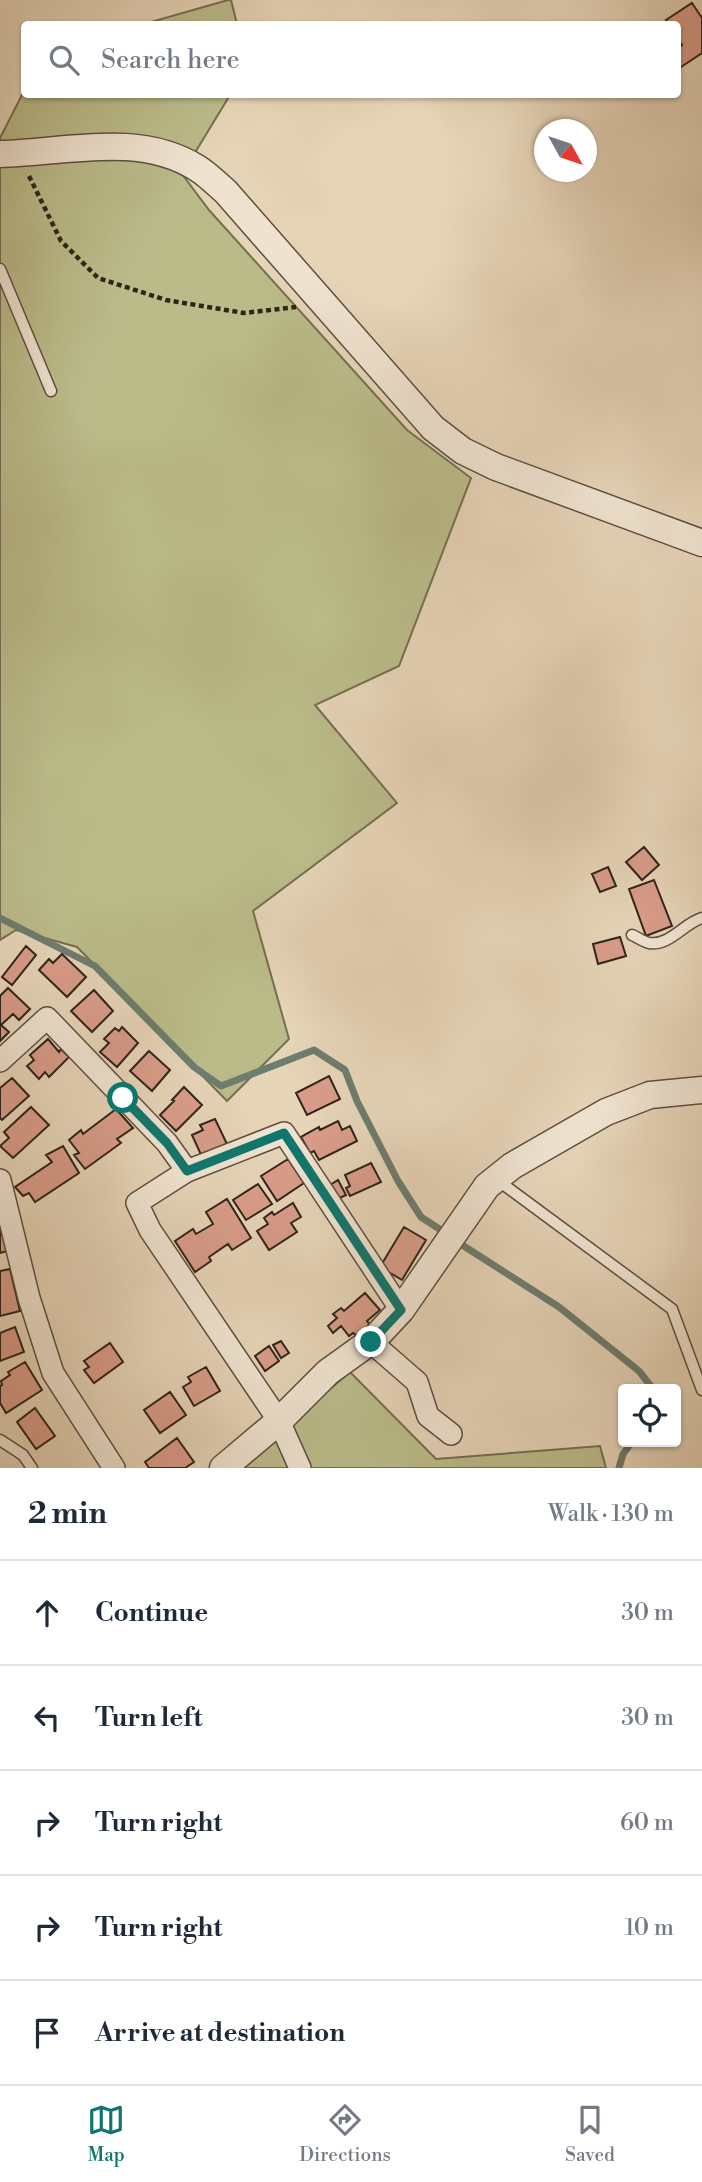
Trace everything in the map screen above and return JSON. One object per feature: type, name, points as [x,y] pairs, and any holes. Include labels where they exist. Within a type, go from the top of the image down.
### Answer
[{"type":"street","points":[[9,154],[119,146],[154,151],[198,168],[226,192],[433,428],[463,451],[496,467],[702,543]]},
{"type":"street","points":[[0,1061],[47,1018],[167,1143],[187,1171]]},
{"type":"street","points":[[223,1468],[279,1421],[328,1373],[371,1342],[401,1310],[487,1186],[512,1166],[606,1112],[650,1095],[702,1090]]},
{"type":"street","points":[[300,1468],[279,1421],[150,1230],[137,1203],[187,1171],[284,1133],[401,1310]]},
{"type":"street","points":[[0,1180],[29,1298],[53,1373],[114,1468]]},
{"type":"street","points":[[371,1342],[417,1382],[428,1416],[451,1434]]},
{"type":"lane","points":[[0,269],[51,391]]},
{"type":"lane","points":[[632,935],[650,943],[670,939],[702,918]]},
{"type":"lane","points":[[496,1179],[672,1309],[702,1390]]},
{"type":"lane","points":[[0,1440],[23,1455],[32,1468]]},
{"type":"path","points":[[9,154],[61,241],[98,278],[166,300],[244,313],[325,304]]},
{"type":"green space","points":[[231,0],[236,21],[154,21]]},
{"type":"green space","points":[[21,97],[228,98],[182,174],[209,210],[407,430],[471,478],[399,666],[315,705],[397,803],[253,911],[289,1039],[227,1101],[77,947],[16,930],[0,940],[0,138]]},
{"type":"green space","points":[[350,1372],[436,1459],[600,1446],[606,1468],[237,1468]]},
{"type":"building","points":[[692,3],[702,18],[702,53],[681,67],[681,21],[666,20]]},
{"type":"building","points":[[644,847],[659,865],[642,880],[626,862]]},
{"type":"building","points":[[608,867],[616,886],[600,892],[592,874]]},
{"type":"building","points":[[654,880],[672,926],[646,936],[629,889]]},
{"type":"building","points":[[620,937],[626,956],[598,964],[593,944]]},
{"type":"building","points":[[26,946],[36,955],[12,985],[2,977]]},
{"type":"building","points":[[62,954],[86,977],[67,997],[39,970],[49,959],[53,963]]},
{"type":"building","points":[[8,988],[30,1009],[19,1020],[13,1014],[1,1025],[9,1032],[0,1041],[0,996]]},
{"type":"building","points":[[94,990],[113,1011],[92,1032],[71,1011]]},
{"type":"building","points":[[122,1027],[138,1043],[117,1067],[100,1052],[109,1043],[104,1039],[115,1028],[119,1031]]},
{"type":"building","points":[[48,1039],[59,1052],[61,1049],[69,1057],[49,1077],[45,1072],[39,1079],[27,1066],[34,1060],[30,1055]]},
{"type":"building","points":[[149,1051],[170,1070],[152,1091],[130,1071]]},
{"type":"building","points":[[329,1076],[340,1099],[307,1115],[296,1093]]},
{"type":"building","points":[[12,1078],[29,1096],[2,1120],[0,1088]]},
{"type":"building","points":[[184,1087],[202,1105],[176,1131],[160,1115]]},
{"type":"building","points":[[31,1107],[49,1125],[13,1158],[0,1146],[9,1138],[4,1132]]},
{"type":"building","points":[[116,1109],[133,1128],[117,1139],[121,1143],[85,1169],[74,1155],[79,1153],[69,1140],[81,1130],[83,1134]]},
{"type":"building","points":[[215,1119],[227,1144],[202,1157],[192,1135],[203,1130],[200,1125]]},
{"type":"building","points":[[338,1121],[342,1130],[350,1126],[357,1141],[319,1160],[314,1151],[310,1153],[301,1137]]},
{"type":"building","points":[[63,1146],[79,1173],[35,1202],[29,1193],[23,1196],[15,1187],[52,1162],[46,1155]]},
{"type":"building","points":[[288,1159],[304,1183],[277,1201],[261,1176]]},
{"type":"building","points":[[371,1163],[381,1182],[350,1196],[346,1188],[350,1186],[345,1175]]},
{"type":"building","points":[[338,1180],[346,1195],[338,1199],[330,1185]]},
{"type":"building","points":[[258,1184],[272,1204],[246,1220],[233,1200]]},
{"type":"building","points":[[227,1199],[251,1238],[232,1250],[228,1244],[209,1257],[211,1261],[195,1272],[175,1241],[193,1229],[196,1234],[213,1224],[206,1212]]},
{"type":"building","points":[[293,1203],[301,1217],[291,1223],[297,1232],[269,1250],[257,1231],[268,1224],[264,1218]]},
{"type":"building","points":[[0,1226],[7,1251],[0,1253]]},
{"type":"building","points":[[404,1227],[426,1240],[402,1280],[380,1267]]},
{"type":"building","points":[[10,1269],[20,1311],[0,1316],[0,1271]]},
{"type":"building","points":[[365,1293],[380,1310],[367,1321],[370,1325],[358,1336],[353,1333],[349,1336],[341,1326],[333,1333],[328,1326],[337,1318],[333,1314],[341,1308],[344,1311]]},
{"type":"building","points":[[15,1327],[24,1352],[0,1361],[0,1333]]},
{"type":"building","points":[[281,1341],[289,1353],[281,1358],[273,1345]]},
{"type":"building","points":[[110,1343],[123,1362],[94,1383],[84,1370],[89,1367],[84,1361]]},
{"type":"building","points":[[269,1346],[279,1361],[265,1371],[255,1356]]},
{"type":"building","points":[[25,1362],[42,1390],[6,1413],[0,1403],[1,1381],[10,1375],[8,1372]]},
{"type":"building","points":[[206,1367],[220,1391],[194,1406],[183,1387],[191,1382],[188,1377]]},
{"type":"building","points":[[170,1392],[186,1415],[160,1433],[144,1410]]},
{"type":"building","points":[[35,1408],[55,1436],[36,1449],[17,1422]]},
{"type":"building","points":[[177,1438],[194,1462],[185,1468],[149,1468],[145,1462]]},
{"type":"waterway","points":[[0,918],[95,966],[194,1067],[221,1086],[314,1050],[345,1070],[357,1101],[398,1181],[421,1217],[447,1234]]},
{"type":"waterway","points":[[456,1241],[559,1307],[639,1371],[649,1384]]},
{"type":"waterway","points":[[619,1468],[628,1447]]},
{"type":"route","points":[[123,1098],[167,1143],[187,1171],[284,1133],[401,1310],[371,1342]]}]
